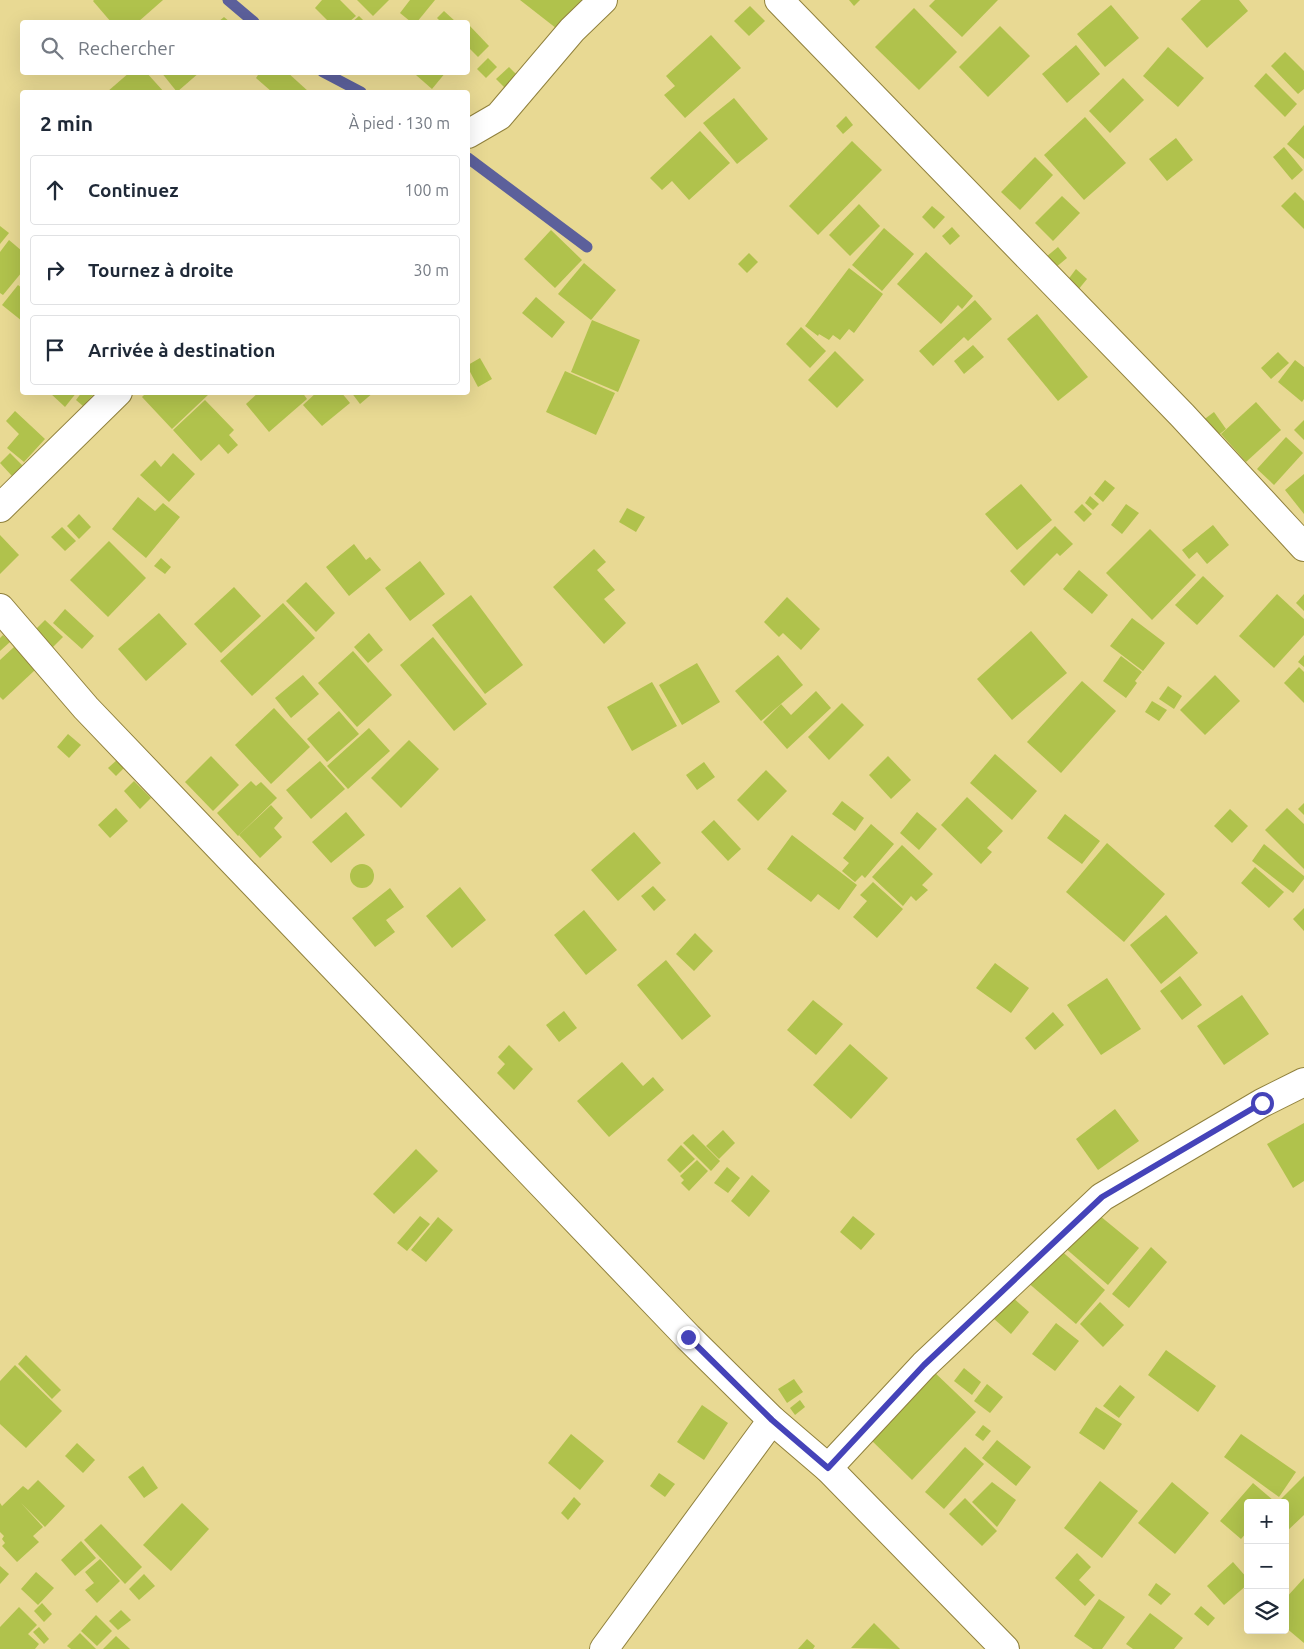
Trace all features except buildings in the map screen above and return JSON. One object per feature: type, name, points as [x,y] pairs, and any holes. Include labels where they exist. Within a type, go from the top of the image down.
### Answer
[{"type":"street","points":[[471,131],[499,116],[572,30],[603,0]]},
{"type":"street","points":[[779,0],[1175,408],[1304,547]]},
{"type":"street","points":[[0,508],[115,395]]},
{"type":"street","points":[[0,608],[93,716],[688,1337],[772,1420],[828,1468],[1004,1649]]},
{"type":"street","points":[[828,1468],[924,1365],[1102,1197],[1262,1103],[1304,1082]]},
{"type":"street","points":[[604,1649],[772,1420]]},
{"type":"waterway","points":[[228,0],[252,20]]},
{"type":"waterway","points":[[329,75],[357,90]]},
{"type":"waterway","points":[[470,159],[587,247]]},
{"type":"route","points":[[688,1337],[772,1420],[828,1468],[924,1365],[1102,1197],[1262,1103]]}]
